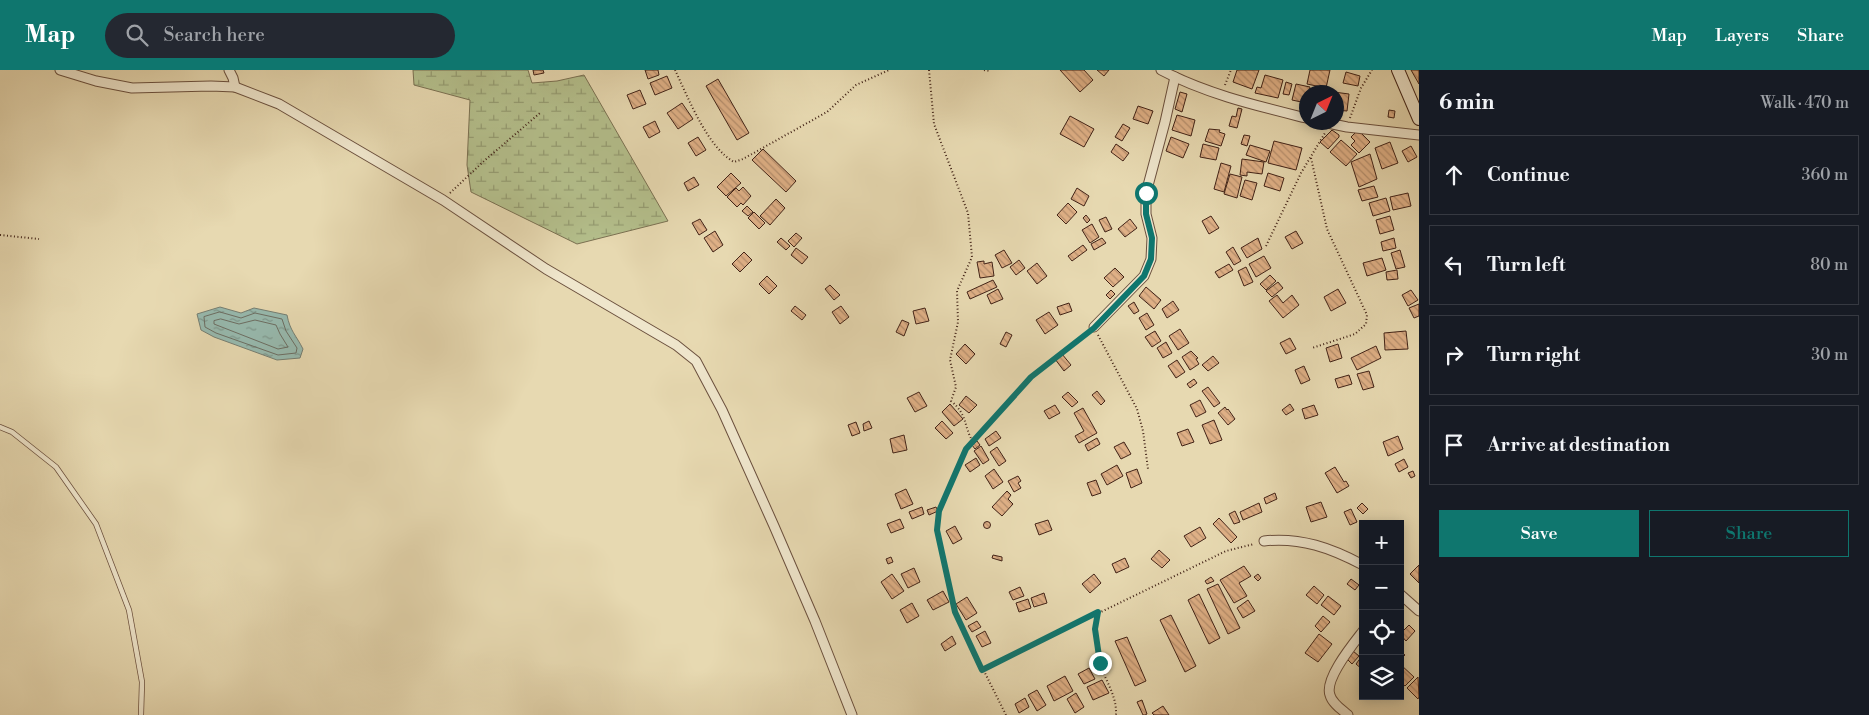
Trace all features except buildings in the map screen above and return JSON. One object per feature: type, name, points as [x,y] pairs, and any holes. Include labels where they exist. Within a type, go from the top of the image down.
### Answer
[{"type":"main road","points":[[1398,70],[1419,119]]},
{"type":"street","points":[[60,70],[96,81],[132,88],[235,87],[279,104],[443,200],[546,269],[676,345],[696,361],[722,410],[774,526],[815,621],[852,715]]},
{"type":"street","points":[[229,70],[234,78],[235,87]]},
{"type":"street","points":[[1161,70],[1222,95],[1299,116]]},
{"type":"street","points":[[1094,328],[1144,276],[1151,259],[1152,238],[1146,214],[1146,193],[1175,77]]},
{"type":"street","points":[[1344,126],[1419,135]]},
{"type":"street","points":[[1264,541],[1282,539],[1307,542],[1327,547],[1359,563]]},
{"type":"street","points":[[1404,598],[1419,611]]},
{"type":"street","points":[[1348,715],[1332,700],[1329,686],[1333,675],[1359,637]]},
{"type":"lane","points":[[0,427],[12,432],[56,467],[96,524],[130,610],[142,682],[141,715]]},
{"type":"path","points":[[675,70],[703,128],[726,158],[734,162],[743,159],[827,112],[856,85],[889,70]]},
{"type":"path","points":[[930,70],[934,124],[968,213],[972,257],[958,291],[958,322],[950,360],[956,382],[951,401],[963,414],[968,434],[973,442]]},
{"type":"path","points":[[984,70],[994,70]]},
{"type":"path","points":[[1222,95],[1231,70]]},
{"type":"path","points":[[1347,127],[1361,88],[1372,70]]},
{"type":"path","points":[[443,200],[484,161],[540,113]]},
{"type":"path","points":[[1266,246],[1301,173],[1327,130]]},
{"type":"path","points":[[1311,158],[1326,229],[1367,315],[1366,324],[1355,334],[1312,348]]},
{"type":"path","points":[[0,235],[39,239]]},
{"type":"path","points":[[1006,715],[982,670],[955,612],[937,530],[939,511],[966,449],[1031,377],[1094,328],[1137,409],[1143,431],[1148,469]]},
{"type":"path","points":[[982,670],[1226,550],[1264,541]]},
{"type":"path","points":[[1098,612],[1095,629],[1100,663],[1116,700],[1116,715]]},
{"type":"green space","points":[[413,70],[528,70],[532,83],[557,81],[584,75],[668,221],[577,244],[471,192],[467,165],[470,100],[414,85]]},
{"type":"water","points":[[220,307],[241,313],[254,308],[287,315],[303,349],[300,358],[277,360],[214,337],[201,330],[197,314]]},
{"type":"route","points":[[1100,663],[1095,629],[1098,612],[982,670],[955,612],[937,530],[939,511],[966,449],[1031,377],[1094,328],[1144,276],[1151,259],[1152,238],[1146,214],[1146,193]]}]
